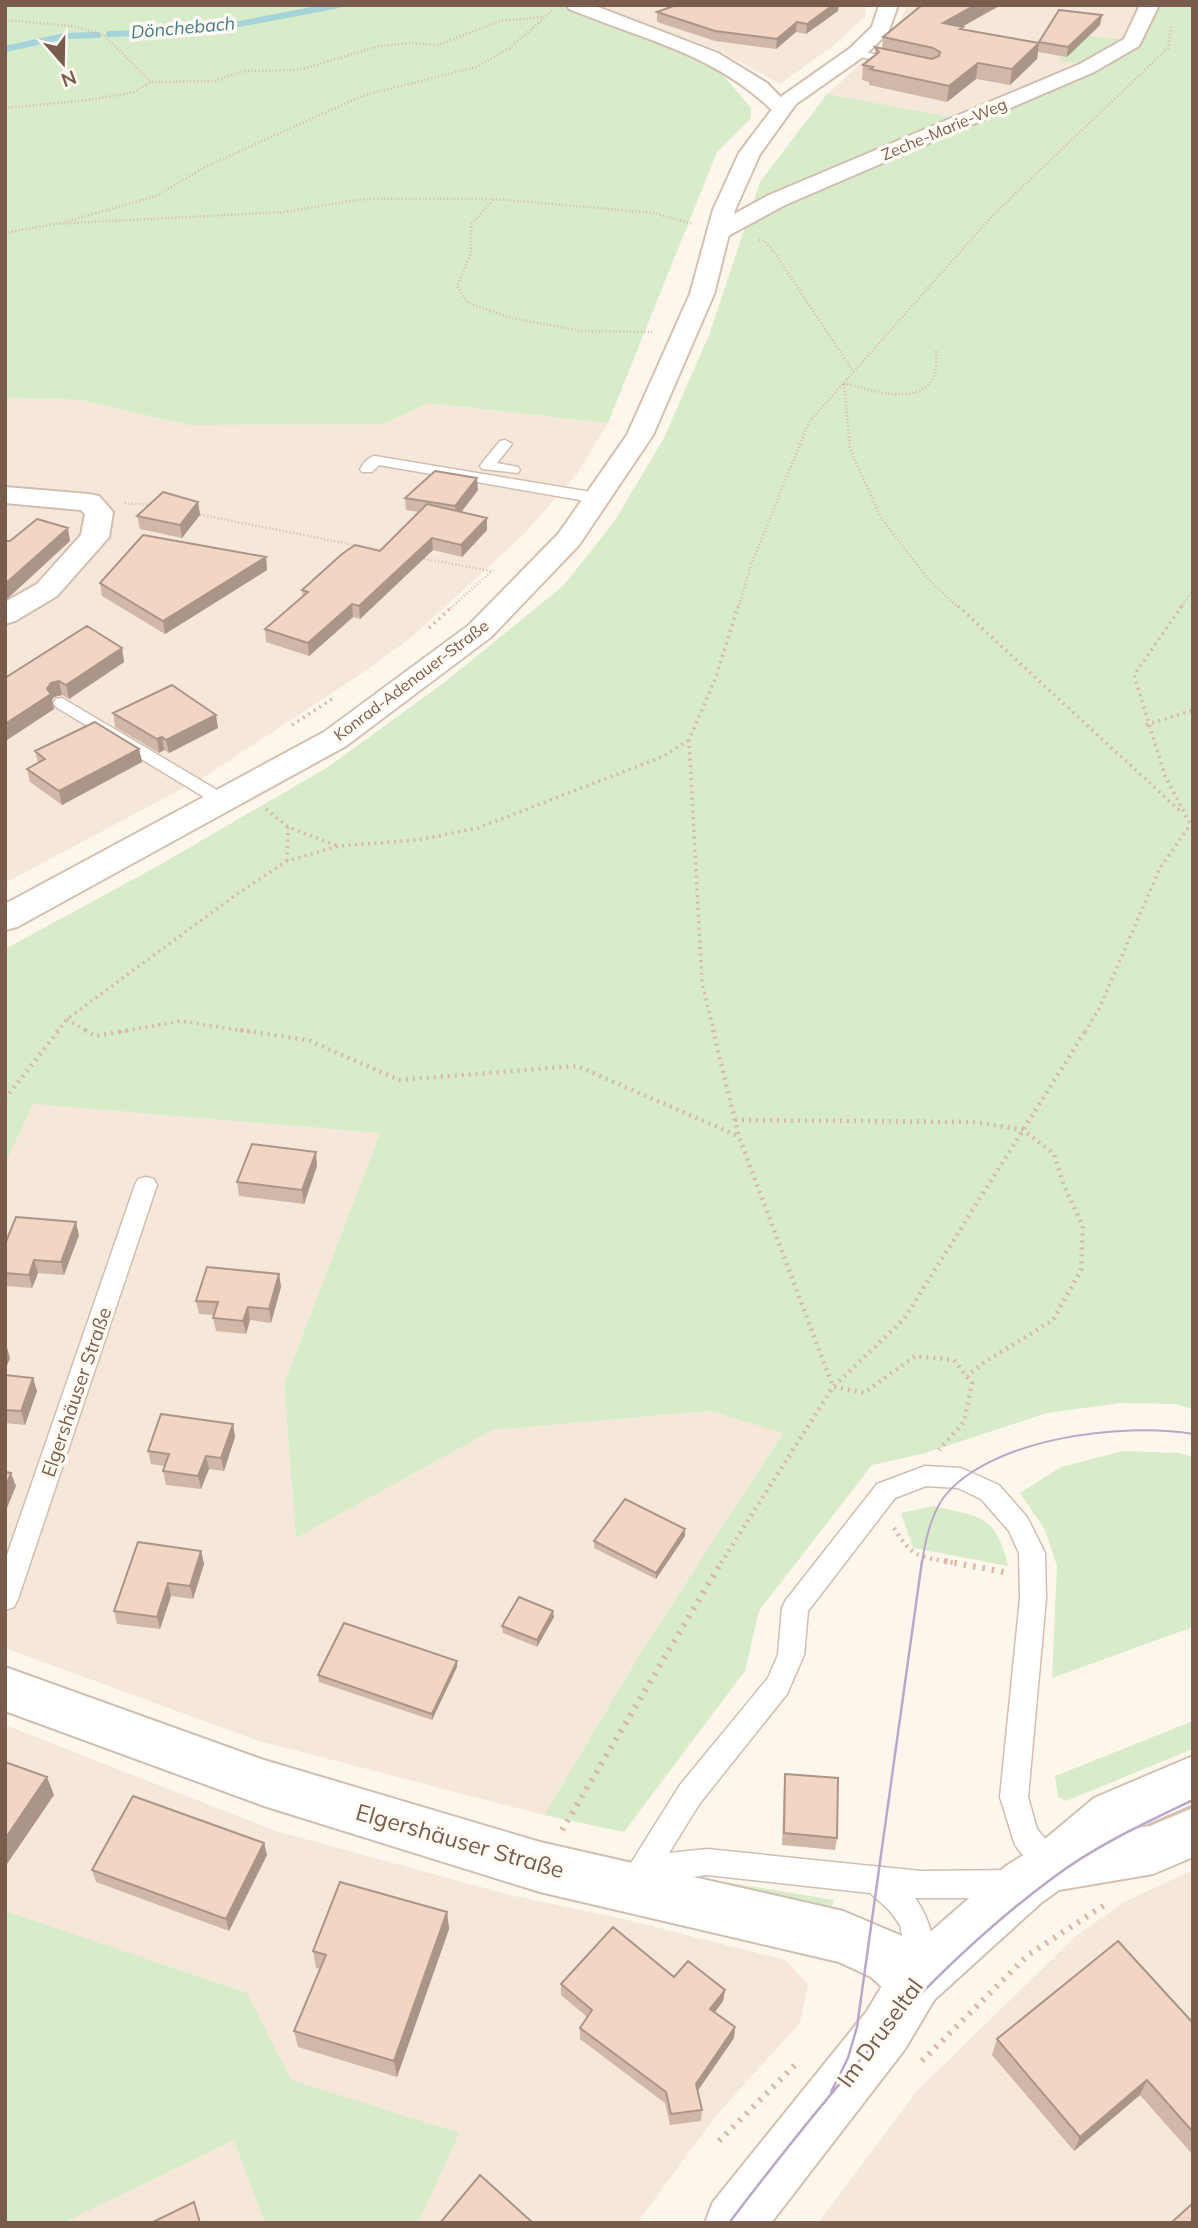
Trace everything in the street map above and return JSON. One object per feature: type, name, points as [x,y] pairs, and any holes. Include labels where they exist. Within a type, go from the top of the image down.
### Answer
[{"type":"main road","points":[[576,5],[719,59],[772,97],[781,108]]},
{"type":"main road","name":"Konrad-Adenauer-Straße","points":[[5,919],[335,739],[480,631],[569,538],[646,421],[702,294],[724,211],[750,153],[781,108],[856,53],[881,29],[889,5]]},
{"type":"main road","name":"Zeche-Marie-Weg","points":[[718,232],[777,200],[1087,68],[1132,42],[1150,5]]},
{"type":"main road","points":[[5,495],[89,502],[99,512],[95,537],[47,590],[5,615]]},
{"type":"main road","name":"Elgershäuser Straße","points":[[5,1689],[264,1783],[540,1867],[843,1937],[890,1958],[915,1981]]},
{"type":"main road","name":"Im Druseltal","points":[[734,2223],[886,2030],[915,1981],[1037,1875],[1112,1815],[1193,1779]]},
{"type":"main road","points":[[1037,1875],[1153,1850],[1193,1832]]},
{"type":"lane","points":[[856,53],[908,64]]},
{"type":"lane","points":[[505,444],[487,466],[601,492]]},
{"type":"lane","points":[[367,469],[375,460],[601,492]]},
{"type":"lane","points":[[62,703],[233,795]]},
{"type":"lane","name":"Elgershäuser Straße","points":[[5,1599],[146,1185]]},
{"type":"lane","points":[[925,1476],[961,1478],[990,1492],[1018,1524],[1031,1553],[1032,1598],[1014,1797],[1037,1875],[921,1885],[707,1862],[668,1867],[631,1889],[690,1794],[778,1686],[791,1655],[795,1608],[886,1491],[925,1476]]},
{"type":"lane","points":[[876,1881],[909,1909],[915,1925],[920,1959],[915,1981]]},
{"type":"path","points":[[5,107],[100,98],[134,92],[151,82],[215,80],[260,69],[299,70],[379,46],[410,43],[438,45],[500,21],[544,17],[510,48],[475,67],[362,96],[205,167],[192,178],[158,195],[104,213],[5,233]]},
{"type":"path","points":[[5,20],[72,26],[104,35],[151,82]]},
{"type":"path","points":[[833,1387],[739,1137],[702,983],[689,740],[716,677],[751,565],[808,422],[993,215],[1135,82],[1168,47],[1171,24]]},
{"type":"path","points":[[53,224],[284,212],[364,199],[494,199],[655,213],[718,232],[765,241],[853,371]]},
{"type":"path","points":[[494,199],[471,225],[471,253],[457,286],[468,303],[511,318],[582,331],[661,332]]},
{"type":"path","points":[[844,383],[905,394],[928,387],[936,375],[936,350]]},
{"type":"path","points":[[540,1867],[716,1570],[833,1387],[904,1319],[1099,1009],[1160,868],[1191,827],[1180,811],[929,580],[881,517],[850,449],[844,383]]},
{"type":"path","points":[[89,502],[158,506]]},
{"type":"path","points":[[185,511],[398,553]]},
{"type":"path","points":[[411,556],[491,571]]},
{"type":"path","points":[[427,630],[501,562]]},
{"type":"path","points":[[1180,811],[1146,725],[1134,675],[1193,590]]},
{"type":"path","points":[[290,726],[336,697]]},
{"type":"path","points":[[1146,725],[1193,710]]},
{"type":"path","points":[[5,1099],[67,1019],[237,894],[287,862],[339,846],[418,840],[478,828],[664,756],[689,740]]},
{"type":"path","points":[[233,795],[288,827],[339,846]]},
{"type":"path","points":[[287,862],[288,827]]},
{"type":"path","points":[[67,1019],[95,1036],[180,1021],[308,1040],[399,1080],[577,1066],[739,1137]]},
{"type":"path","points":[[735,1120],[975,1122],[1023,1130],[1054,1154],[1064,1186],[1083,1226],[1081,1270],[1054,1320],[983,1363],[967,1376]]},
{"type":"path","points":[[833,1387],[864,1393],[915,1356],[954,1360],[972,1382],[964,1422],[941,1446]]},
{"type":"path","points":[[886,1491],[894,1528],[908,1551],[943,1562],[1032,1577]]},
{"type":"path","points":[[921,2063],[1028,1955],[1091,1911]]},
{"type":"shaded area","points":[[590,5],[867,5],[865,16],[834,45],[780,84],[718,50]]},
{"type":"shaded area","points":[[907,5],[1139,5],[1123,40],[1083,64],[957,118],[827,94],[894,34]]},
{"type":"shaded area","points":[[5,398],[81,400],[188,425],[383,424],[428,403],[608,423],[577,474],[524,534],[413,636],[361,674],[204,777],[5,883]]},
{"type":"shaded area","points":[[33,1104],[380,1133],[284,1384],[296,1538],[493,1430],[711,1411],[783,1433],[642,1651],[544,1815],[259,1741],[5,1648],[5,1164]]},
{"type":"shaded area","points":[[5,1725],[276,1831],[510,1895],[623,1919],[786,1960],[808,1985],[800,2023],[719,2112],[637,2223],[5,2223]]},
{"type":"shaded area","points":[[1193,1870],[1193,2223],[818,2223],[917,2091],[1077,1935],[1128,1900]]},
{"type":"green space","points":[[5,5],[560,5],[695,55],[717,68],[751,108],[751,118],[717,152],[608,423],[428,403],[383,424],[188,425],[81,400],[5,398]]},
{"type":"green space","points":[[1139,5],[1193,5],[1193,1409],[1175,1404],[1121,1403],[1047,1413],[922,1454],[872,1465],[759,1611],[745,1671],[624,1832],[544,1815],[642,1651],[783,1433],[710,1411],[493,1430],[296,1538],[284,1384],[380,1133],[33,1104],[5,1164],[5,949],[156,867],[328,767],[445,682],[563,586],[614,522],[664,438],[709,335],[760,182],[827,94],[957,118],[1081,64],[1058,60],[1061,56],[1067,57],[1051,31],[1123,40]]},
{"type":"green space","points":[[1123,1451],[1179,1453],[1193,1457],[1193,1627],[1052,1678],[1057,1566],[1045,1530],[1020,1493],[1061,1467]]},
{"type":"green space","points":[[933,1506],[984,1521],[998,1536],[1008,1566],[913,1548],[901,1513]]},
{"type":"green space","points":[[1193,1721],[1193,1749],[1066,1801],[1058,1797],[1055,1776]]},
{"type":"green space","points":[[725,1882],[834,1900],[831,1908],[737,1890]]},
{"type":"green space","points":[[5,1911],[247,1993],[291,2080],[459,2133],[418,2223],[265,2223],[234,2140],[63,2223],[5,2223]]},
{"type":"building","points":[[676,5],[833,5],[807,24],[797,22],[777,39],[715,31],[657,12]]},
{"type":"building","points":[[922,5],[975,5],[943,23],[963,27],[960,29],[1039,43],[1012,69],[978,63],[949,86],[870,69],[873,67],[863,65],[879,52],[875,47],[932,59],[939,56],[940,52],[933,48],[883,37]]},
{"type":"building","points":[[1059,10],[1102,15],[1068,47],[1039,42]]},
{"type":"building","points":[[435,471],[477,478],[455,506],[405,498]]},
{"type":"building","points":[[163,492],[198,502],[180,525],[137,516]]},
{"type":"building","points":[[427,504],[487,518],[461,545],[432,538],[359,606],[352,604],[308,643],[265,629],[308,592],[302,590],[342,554],[355,545],[380,551]]},
{"type":"building","points":[[37,519],[68,528],[5,584],[5,541],[10,541]]},
{"type":"building","points":[[143,535],[266,557],[163,621],[100,583]]},
{"type":"building","points":[[87,626],[122,648],[66,685],[59,681],[51,683],[47,689],[51,694],[5,724],[5,678]]},
{"type":"building","points":[[172,685],[216,715],[166,740],[162,737],[157,739],[113,713]]},
{"type":"building","points":[[95,722],[139,749],[59,791],[27,769],[45,759],[35,751]]},
{"type":"building","points":[[252,1144],[316,1152],[302,1190],[237,1182]]},
{"type":"building","points":[[16,1217],[76,1222],[61,1262],[34,1260],[29,1275],[5,1273],[5,1244]]},
{"type":"building","points":[[207,1267],[279,1274],[269,1309],[248,1307],[243,1321],[213,1318],[218,1302],[196,1301]]},
{"type":"building","points":[[5,1375],[33,1378],[21,1411],[5,1410]]},
{"type":"building","points":[[161,1414],[233,1424],[221,1458],[206,1456],[198,1476],[163,1471],[169,1454],[148,1451]]},
{"type":"building","points":[[5,1472],[11,1473],[5,1488]]},
{"type":"building","points":[[625,1499],[685,1529],[656,1573],[594,1541]]},
{"type":"building","points":[[138,1542],[201,1551],[190,1586],[168,1583],[157,1617],[114,1611]]},
{"type":"building","points":[[519,1597],[553,1611],[537,1640],[502,1626]]},
{"type":"building","points":[[344,1623],[457,1661],[432,1714],[318,1675]]},
{"type":"building","points":[[5,1762],[47,1777],[5,1839]]},
{"type":"building","points":[[785,1774],[838,1778],[837,1838],[784,1833]]},
{"type":"building","points":[[133,1796],[264,1843],[226,1919],[92,1870]]},
{"type":"building","points":[[340,1882],[447,1912],[394,2061],[294,2031],[326,1955],[313,1951]]},
{"type":"building","points":[[613,1927],[674,1977],[688,1961],[725,1990],[710,2009],[735,2027],[696,2084],[702,2110],[671,2114],[666,2092],[580,2028],[592,2010],[561,1984]]},
{"type":"building","points":[[1118,1941],[1193,2023],[1193,2132],[1147,2080],[1080,2137],[997,2039]]},
{"type":"building","points":[[480,2175],[533,2223],[440,2223]]},
{"type":"building","points":[[194,2202],[200,2223],[151,2223]]},
{"type":"building","points":[[1193,2203],[1193,2223],[1171,2223]]},
{"type":"waterway","name":"Dönchebach","points":[[109,34],[202,31],[339,5]]},
{"type":"waterway","name":"Dönchebach","points":[[5,49],[65,36],[98,35]]},
{"type":"tram line","points":[[922,1563],[927,1537],[939,1504],[965,1477],[992,1461],[1025,1448],[1096,1433],[1131,1430],[1193,1434]]},
{"type":"tram line","points":[[831,2092],[848,2058],[857,2027],[922,1561]]},
{"type":"tram line","points":[[729,2223],[840,2083],[879,2038],[962,1953],[1070,1865],[1122,1835],[1193,1800]]}]
